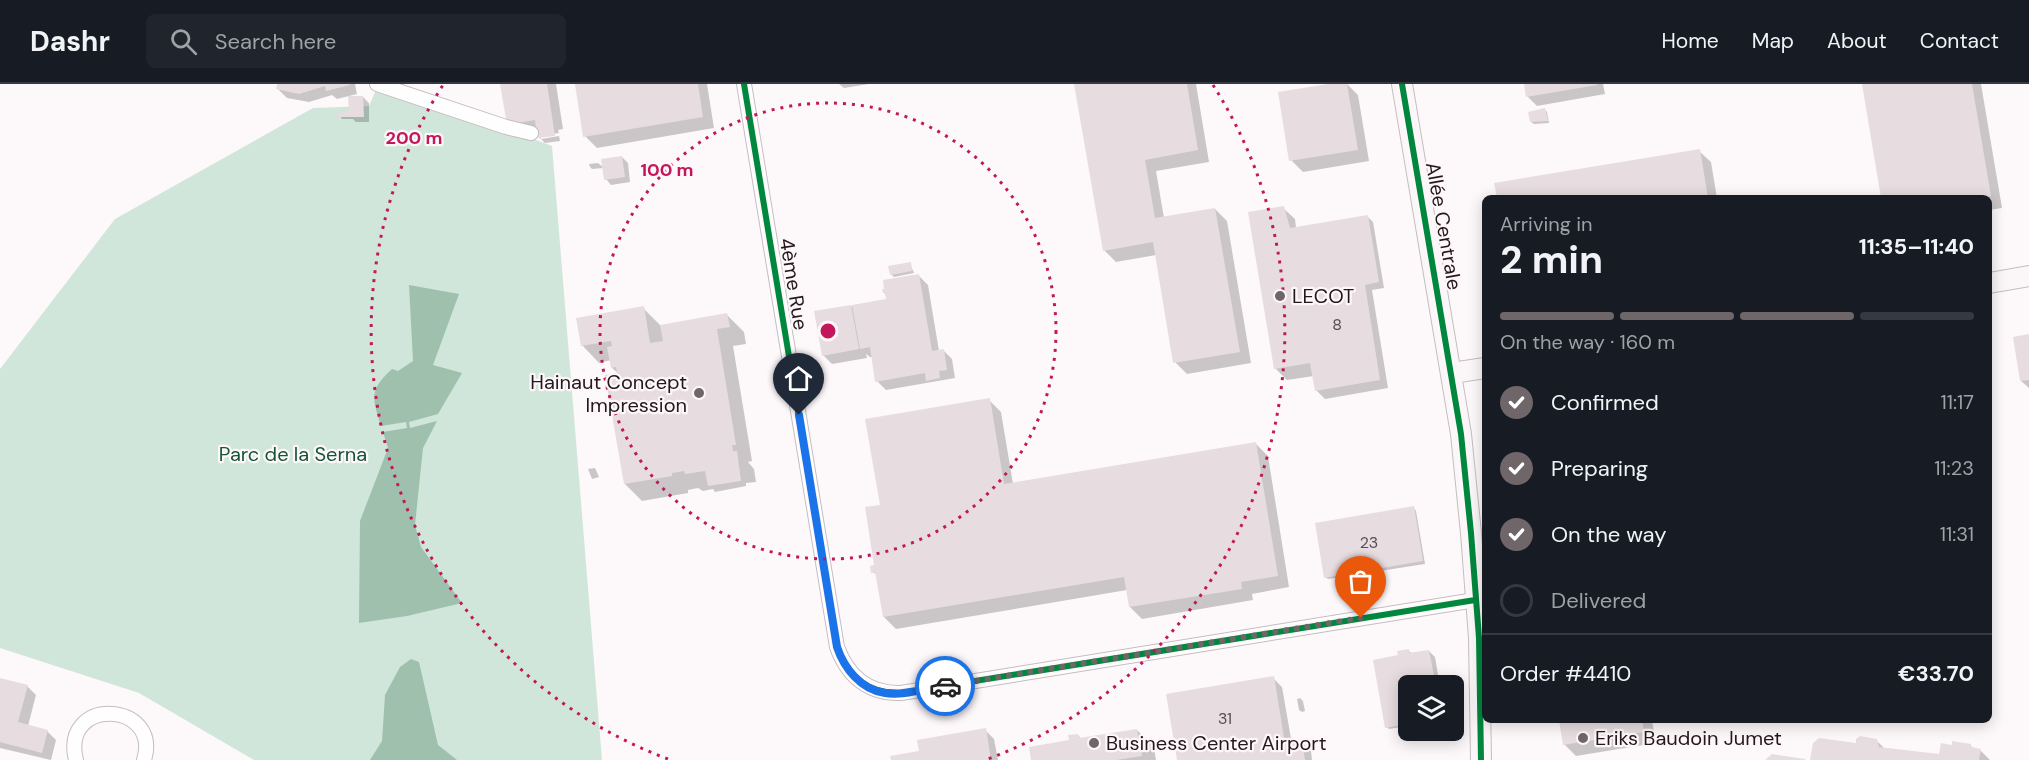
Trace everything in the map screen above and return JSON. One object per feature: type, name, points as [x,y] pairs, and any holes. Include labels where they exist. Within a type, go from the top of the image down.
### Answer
[{"type":"street","points":[[377,84],[506,127],[531,133]]},
{"type":"street","name":"4ème Rue","points":[[744,84],[837,647],[843,663],[854,677],[869,687],[885,693],[901,693],[1475,600]]},
{"type":"street","name":"Allée Centrale","points":[[1402,84],[1452,373],[1470,522],[1475,600]]},
{"type":"street","points":[[1992,282],[2029,276]]},
{"type":"street","points":[[1452,373],[1482,368]]},
{"type":"street","points":[[1475,600],[1479,638],[1481,760]]},
{"type":"street","points":[[76,760],[74,747],[76,736],[82,726],[90,718],[112,713],[123,715],[140,729],[145,741],[144,760]]},
{"type":"green space","name":"Parc de la Serna","points":[[376,90],[531,133],[536,140],[552,146],[602,760],[254,760],[139,693],[0,648],[0,369],[115,219],[313,108],[369,106]]},
{"type":"shaded area","points":[[409,285],[459,294],[433,365],[462,373],[438,414],[409,422],[410,428],[437,421],[423,448],[415,525],[421,547],[462,603],[407,616],[359,623],[360,521],[388,448],[383,432],[407,428],[406,422],[381,426],[374,395],[379,383],[392,369],[398,371],[413,361]]},
{"type":"shaded area","points":[[411,659],[419,662],[438,745],[457,760],[370,760],[382,741],[385,695],[400,667]]},
{"type":"building","points":[[277,84],[350,85],[326,91],[325,86],[299,94],[276,89]]},
{"type":"building","points":[[500,84],[547,84],[555,136],[537,138],[535,120],[507,125]]},
{"type":"building","points":[[575,84],[698,84],[703,117],[583,137]]},
{"type":"building","points":[[1074,84],[1187,84],[1198,150],[1145,160],[1155,218],[1215,208],[1240,352],[1173,363],[1153,242],[1103,251]]},
{"type":"building","points":[[1328,84],[1347,84],[1358,150],[1289,161],[1278,92]]},
{"type":"building","points":[[1524,84],[1597,84],[1597,85],[1526,97]]},
{"type":"building","points":[[1862,84],[1972,84],[1991,195],[1880,195]]},
{"type":"building","points":[[348,96],[363,96],[364,117],[338,117],[338,113],[349,112]]},
{"type":"building","points":[[1545,108],[1548,121],[1530,122],[1528,112]]},
{"type":"building","points":[[1700,149],[1708,195],[1496,195],[1494,183]]},
{"type":"building","points":[[622,156],[625,177],[604,180],[601,159]]},
{"type":"building","points":[[1284,206],[1290,228],[1368,215],[1379,282],[1365,285],[1380,380],[1315,391],[1310,363],[1274,369],[1248,212]]},
{"type":"building","points":[[911,262],[912,271],[890,275],[888,266]]},
{"type":"building","points":[[919,274],[932,351],[944,349],[947,370],[939,371],[940,378],[926,381],[925,373],[875,382],[870,347],[860,349],[852,305],[886,299],[882,289],[884,289],[883,280]]},
{"type":"building","points":[[851,305],[859,349],[822,356],[814,311]]},
{"type":"building","points":[[644,306],[650,343],[663,341],[660,325],[727,313],[730,327],[717,329],[736,445],[732,445],[733,451],[737,451],[741,481],[708,486],[705,471],[685,474],[684,471],[672,473],[672,476],[624,484],[605,375],[617,373],[616,367],[611,368],[607,347],[612,346],[611,341],[581,346],[576,318]]},
{"type":"building","points":[[2029,334],[2029,380],[2020,381],[2013,337]]},
{"type":"building","points":[[990,398],[1004,484],[1256,442],[1278,576],[1241,582],[1242,589],[1129,607],[1124,577],[883,617],[875,572],[871,573],[870,566],[874,565],[865,507],[880,505],[865,419]]},
{"type":"building","points":[[1414,506],[1423,561],[1324,578],[1315,523]]},
{"type":"building","points":[[1409,649],[1409,653],[1429,650],[1434,675],[1398,675],[1398,726],[1385,728],[1373,660],[1398,655],[1397,651]]},
{"type":"building","points":[[1274,676],[1285,744],[1302,741],[1305,760],[1177,760],[1166,694]]},
{"type":"building","points":[[0,678],[28,685],[18,722],[48,730],[42,753],[0,742]]},
{"type":"building","name":"Eriks Baudoin Jumet","points":[[1559,723],[1642,723],[1644,732],[1563,745]]},
{"type":"building","points":[[986,728],[991,760],[891,760],[890,756],[919,751],[917,740]]},
{"type":"building","name":"Business Center Airport","points":[[1137,729],[1142,756],[1116,760],[1031,760],[1029,747],[1069,740],[1068,735],[1078,734],[1079,738]]},
{"type":"building","points":[[1860,736],[1877,739],[1879,747],[1939,754],[1941,743],[1952,745],[1952,741],[1971,744],[1971,747],[1981,749],[1979,760],[1810,760],[1813,743],[1819,738],[1856,743],[1856,739]]},
{"type":"building","points":[[1772,754],[1805,759],[1805,760],[1765,760]]},
{"type":"cycle path","points":[[744,84],[837,647],[847,667],[861,682],[879,690],[901,693],[1475,600]]},
{"type":"cycle path","points":[[1402,84],[1461,434],[1479,638],[1481,760]]},
{"type":"way so far","points":[[945,686],[1361,618]]},
{"type":"place","name":"LECOT","points":[[1280,296]]},
{"type":"place","name":"Hainaut Concept Impression","points":[[699,393]]},
{"type":"place","name":"Eriks Baudoin Jumet","points":[[1583,738]]},
{"type":"place","name":"Business Center Airport","points":[[1094,743]]},
{"type":"route","points":[[799,415],[837,647],[843,663],[854,677],[869,687],[885,693],[901,693],[945,686]]}]
